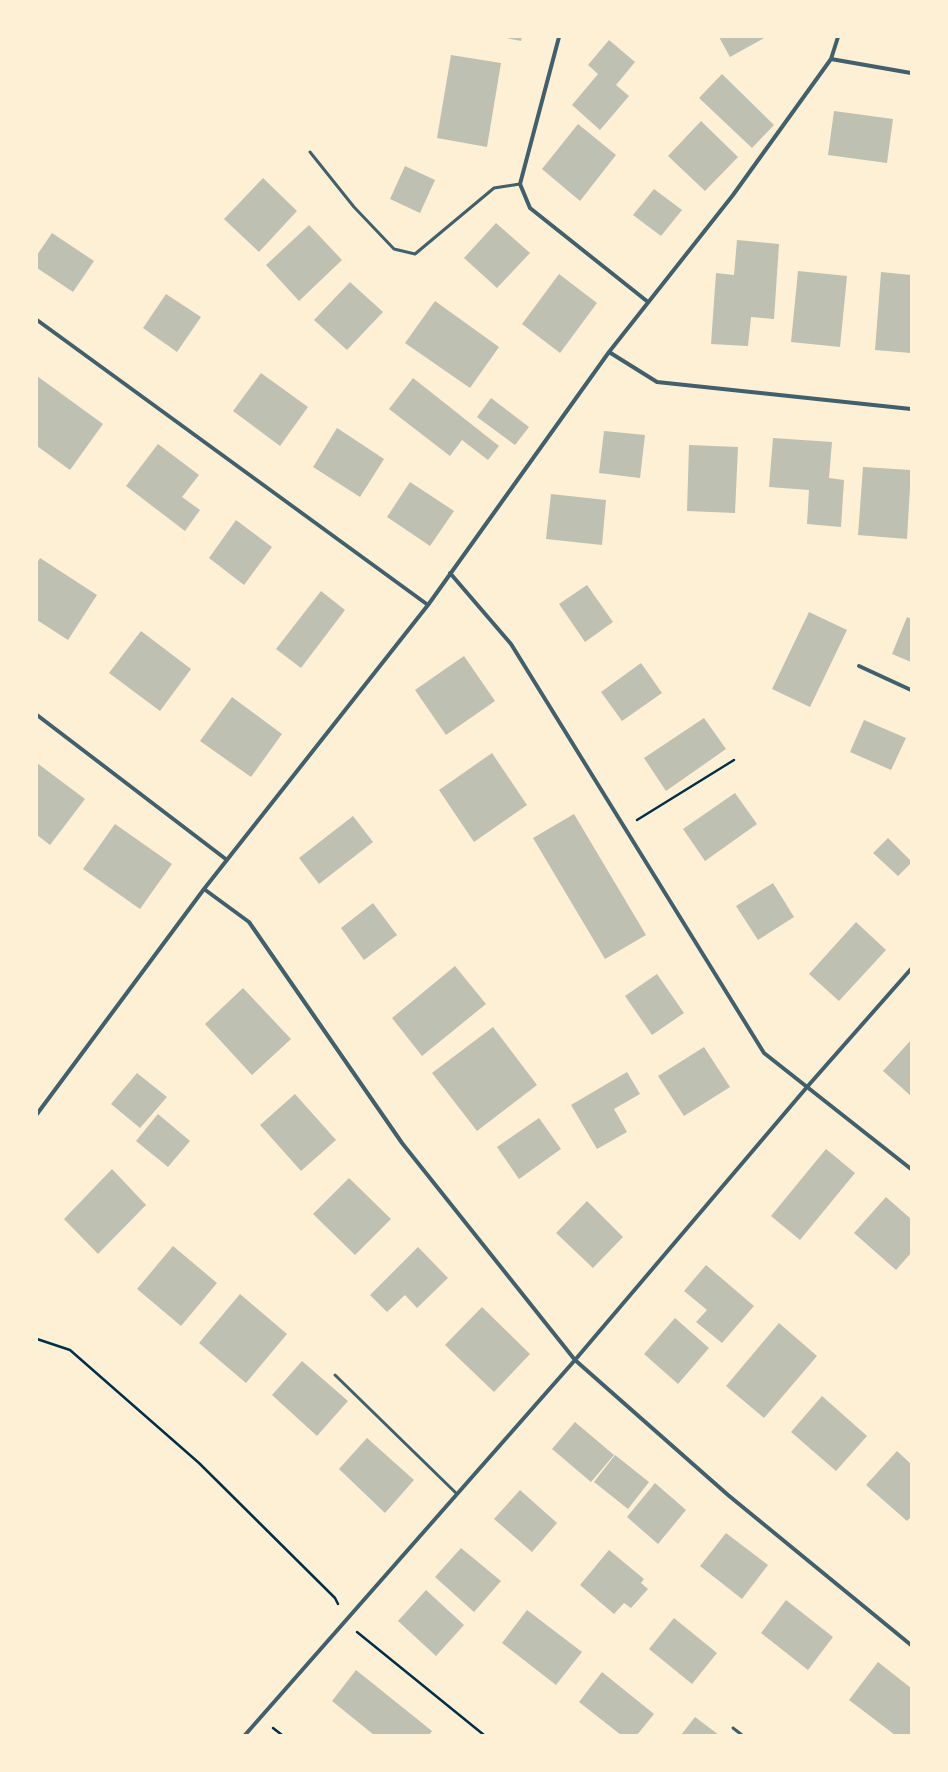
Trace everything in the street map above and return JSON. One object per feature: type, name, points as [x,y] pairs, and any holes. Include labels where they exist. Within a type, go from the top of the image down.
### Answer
[{"type":"street","points":[[559,37],[520,184],[530,208],[648,302]]},
{"type":"street","points":[[37,1114],[204,889],[428,606],[450,573],[610,352],[733,195],[831,59],[838,37]]},
{"type":"street","points":[[831,59],[911,73]]},
{"type":"street","points":[[37,320],[428,606]]},
{"type":"street","points":[[610,352],[657,382],[911,409]]},
{"type":"street","points":[[450,573],[512,644],[764,1053],[911,1169]]},
{"type":"street","points":[[859,666],[911,690]]},
{"type":"street","points":[[37,715],[227,860]]},
{"type":"street","points":[[204,889],[249,922],[402,1143],[575,1360],[728,1495],[911,1645]]},
{"type":"street","points":[[245,1735],[575,1360],[807,1087],[911,969]]},
{"type":"lane","points":[[310,152],[354,207],[394,249],[415,254],[494,188],[520,184]]},
{"type":"lane","points":[[335,1375],[458,1494]]},
{"type":"lane","points":[[732,1728],[742,1735]]},
{"type":"path","points":[[624,828],[734,760]]},
{"type":"path","points":[[37,1338],[70,1350],[199,1463],[336,1598],[344,1621],[484,1735]]},
{"type":"building","points":[[501,37],[522,37],[521,41]]},
{"type":"building","points":[[719,37],[766,37],[730,57]]},
{"type":"building","points":[[609,40],[635,62],[616,85],[629,96],[600,130],[572,105],[598,74],[588,65]]},
{"type":"building","points":[[451,55],[501,63],[487,147],[437,138]]},
{"type":"building","points":[[722,74],[774,125],[752,148],[699,98]]},
{"type":"building","points":[[834,111],[893,119],[887,163],[828,155]]},
{"type":"building","points":[[701,121],[738,157],[705,191],[668,156]]},
{"type":"building","points":[[578,124],[616,155],[580,201],[542,169]]},
{"type":"building","points":[[405,166],[435,180],[420,213],[390,199]]},
{"type":"building","points":[[263,178],[297,211],[259,252],[224,219]]},
{"type":"building","points":[[654,189],[682,210],[661,236],[633,215]]},
{"type":"building","points":[[496,223],[530,253],[497,288],[464,258]]},
{"type":"building","points":[[309,225],[342,260],[299,301],[266,265]]},
{"type":"building","points":[[52,233],[94,261],[73,292],[37,268],[37,255]]},
{"type":"building","points":[[737,240],[779,244],[774,319],[751,317],[748,346],[711,344],[716,273],[734,275]]},
{"type":"building","points":[[798,271],[847,276],[840,347],[791,342]]},
{"type":"building","points":[[881,272],[911,275],[911,353],[875,350]]},
{"type":"building","points":[[559,274],[597,303],[560,353],[522,324]]},
{"type":"building","points":[[350,282],[383,312],[347,350],[314,320]]},
{"type":"building","points":[[166,294],[201,317],[177,352],[143,328]]},
{"type":"building","points":[[435,301],[499,347],[470,388],[405,343]]},
{"type":"building","points":[[261,373],[308,407],[280,446],[233,411]]},
{"type":"building","points":[[37,376],[103,424],[70,470],[37,446]]},
{"type":"building","points":[[413,378],[499,446],[488,460],[462,440],[450,456],[389,409]]},
{"type":"building","points":[[491,398],[529,427],[515,445],[477,417]]},
{"type":"building","points":[[337,428],[384,459],[360,497],[313,467]]},
{"type":"building","points":[[604,431],[645,435],[640,478],[599,473]]},
{"type":"building","points":[[773,438],[832,442],[829,478],[844,480],[841,527],[807,524],[809,490],[769,487]]},
{"type":"building","points":[[158,444],[199,475],[182,497],[200,510],[185,531],[126,486]]},
{"type":"building","points":[[689,445],[738,447],[735,513],[687,511]]},
{"type":"building","points":[[863,467],[911,470],[907,539],[858,535]]},
{"type":"building","points":[[410,482],[454,511],[430,546],[387,517]]},
{"type":"building","points":[[551,494],[606,500],[602,545],[546,539]]},
{"type":"building","points":[[236,520],[272,547],[244,585],[209,558]]},
{"type":"building","points":[[40,558],[97,595],[68,640],[37,620],[37,563]]},
{"type":"building","points":[[587,585],[613,622],[585,642],[559,604]]},
{"type":"building","points":[[321,591],[345,610],[301,668],[276,649]]},
{"type":"building","points":[[809,612],[847,630],[810,707],[772,689]]},
{"type":"building","points":[[907,617],[911,619],[911,662],[892,654]]},
{"type":"building","points":[[141,631],[191,669],[160,711],[109,673]]},
{"type":"building","points":[[464,656],[495,701],[446,735],[415,690]]},
{"type":"building","points":[[641,663],[662,693],[622,721],[601,692]]},
{"type":"building","points":[[232,697],[282,734],[251,777],[200,741]]},
{"type":"building","points":[[704,718],[726,749],[666,791],[644,758]]},
{"type":"building","points":[[864,720],[906,738],[891,770],[850,752]]},
{"type":"building","points":[[492,753],[527,805],[474,842],[439,790]]},
{"type":"building","points":[[37,763],[85,799],[50,845],[37,835]]},
{"type":"building","points":[[735,793],[757,824],[705,861],[683,829]]},
{"type":"building","points":[[574,814],[646,935],[605,959],[533,838]]},
{"type":"building","points":[[353,816],[373,842],[319,884],[299,858]]},
{"type":"building","points":[[115,824],[172,864],[140,909],[83,869]]},
{"type":"building","points":[[888,838],[911,861],[911,863],[898,876],[873,853]]},
{"type":"building","points":[[773,883],[794,917],[758,940],[736,906]]},
{"type":"building","points":[[373,903],[397,935],[364,960],[341,928]]},
{"type":"building","points":[[856,922],[886,950],[839,1001],[809,974]]},
{"type":"building","points":[[455,966],[486,1004],[422,1056],[392,1018]]},
{"type":"building","points":[[657,974],[684,1013],[652,1035],[625,996]]},
{"type":"building","points":[[243,988],[291,1039],[252,1075],[205,1024]]},
{"type":"building","points":[[493,1027],[537,1085],[477,1131],[432,1073]]},
{"type":"building","points":[[911,1040],[911,1096],[883,1071]]},
{"type":"building","points":[[704,1047],[730,1087],[684,1116],[658,1076]]},
{"type":"building","points":[[627,1072],[640,1094],[614,1109],[627,1132],[597,1149],[571,1105]]},
{"type":"building","points":[[137,1073],[167,1097],[140,1128],[111,1104]]},
{"type":"building","points":[[295,1094],[336,1140],[301,1171],[260,1125]]},
{"type":"building","points":[[158,1114],[190,1141],[168,1167],[136,1141]]},
{"type":"building","points":[[539,1118],[561,1149],[519,1179],[497,1147]]},
{"type":"building","points":[[826,1149],[855,1173],[800,1240],[771,1216]]},
{"type":"building","points":[[112,1169],[146,1205],[98,1254],[64,1219]]},
{"type":"building","points":[[349,1178],[391,1219],[355,1255],[313,1214]]},
{"type":"building","points":[[886,1197],[911,1219],[911,1253],[896,1270],[854,1233]]},
{"type":"building","points":[[587,1201],[623,1237],[593,1268],[556,1233]]},
{"type":"building","points":[[173,1246],[217,1283],[181,1326],[137,1289]]},
{"type":"building","points":[[418,1247],[448,1278],[417,1308],[405,1295],[387,1312],[370,1295]]},
{"type":"building","points":[[706,1265],[754,1306],[722,1343],[696,1322],[707,1310],[684,1291]]},
{"type":"building","points":[[240,1294],[287,1334],[246,1383],[199,1343]]},
{"type":"building","points":[[482,1307],[530,1354],[494,1392],[445,1345]]},
{"type":"building","points":[[675,1318],[709,1348],[678,1384],[644,1354]]},
{"type":"building","points":[[779,1323],[817,1356],[764,1418],[726,1386]]},
{"type":"building","points":[[302,1361],[348,1401],[317,1436],[272,1395]]},
{"type":"building","points":[[822,1396],[867,1436],[836,1471],[791,1432]]},
{"type":"building","points":[[575,1422],[614,1455],[591,1482],[552,1449]]},
{"type":"building","points":[[367,1438],[414,1480],[385,1513],[339,1469]]},
{"type":"building","points":[[897,1451],[911,1464],[911,1517],[907,1521],[866,1485]]},
{"type":"building","points":[[615,1455],[649,1482],[628,1509],[594,1482]]},
{"type":"building","points":[[655,1483],[686,1510],[658,1544],[627,1517]]},
{"type":"building","points":[[520,1490],[557,1523],[532,1552],[494,1519]]},
{"type":"building","points":[[726,1533],[768,1565],[742,1599],[700,1566]]},
{"type":"building","points":[[461,1548],[501,1581],[474,1612],[435,1577]]},
{"type":"building","points":[[609,1550],[644,1579],[641,1583],[648,1589],[631,1608],[624,1603],[614,1614],[580,1585]]},
{"type":"building","points":[[426,1590],[464,1625],[436,1656],[398,1621]]},
{"type":"building","points":[[786,1600],[833,1637],[808,1670],[761,1633]]},
{"type":"building","points":[[527,1610],[582,1652],[556,1685],[502,1643]]},
{"type":"building","points":[[674,1618],[717,1653],[692,1684],[649,1649]]},
{"type":"building","points":[[878,1662],[911,1688],[911,1735],[895,1735],[849,1700]]},
{"type":"building","points":[[356,1670],[432,1731],[429,1735],[374,1735],[332,1701]]},
{"type":"building","points":[[602,1672],[654,1714],[637,1735],[621,1735],[579,1702]]},
{"type":"building","points":[[695,1717],[719,1735],[681,1735]]}]
